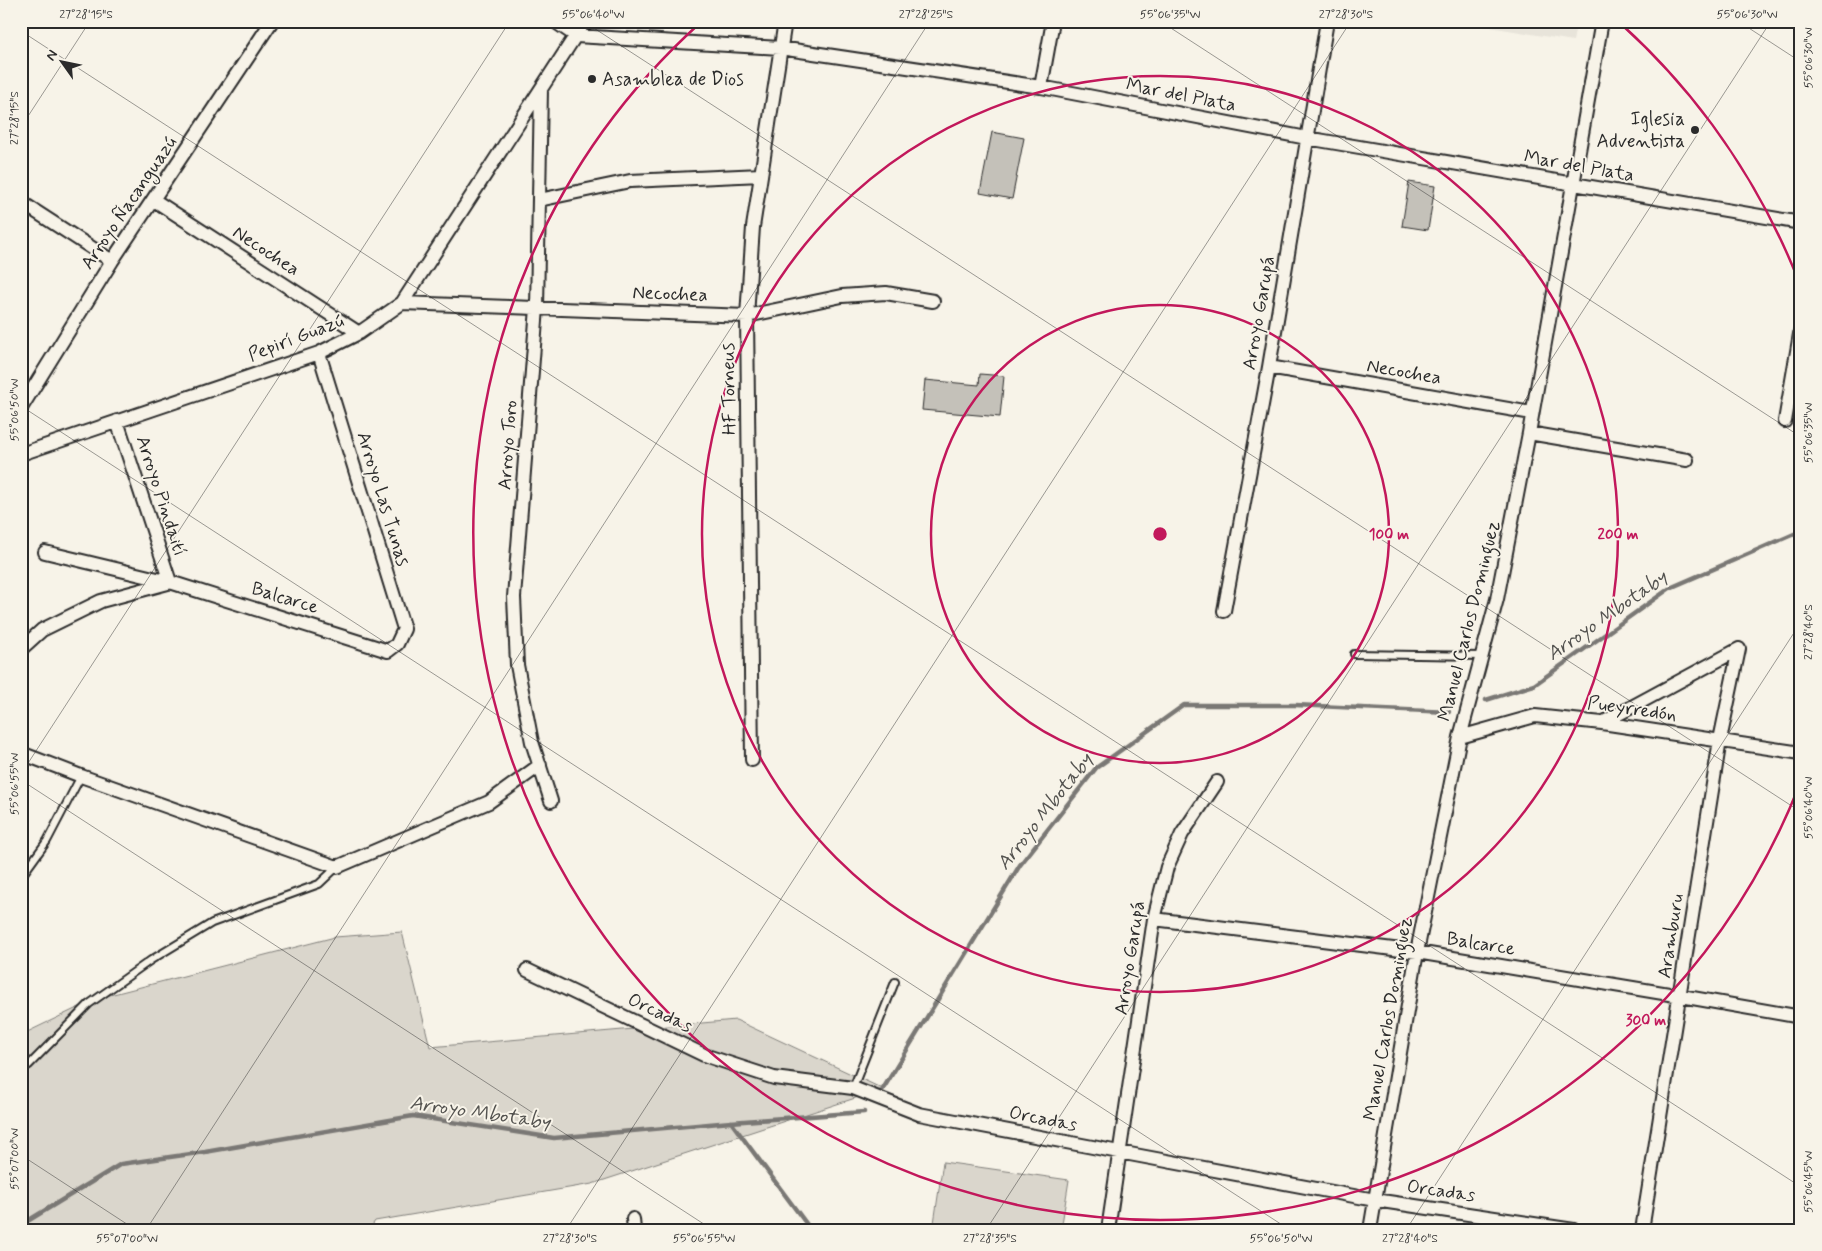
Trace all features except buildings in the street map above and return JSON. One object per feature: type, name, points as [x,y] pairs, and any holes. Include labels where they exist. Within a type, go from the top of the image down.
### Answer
[{"type":"street","name":"Arroyo Ñacanguazú","points":[[21,408],[112,261],[272,21]]},
{"type":"street","points":[[554,21],[576,36]]},
{"type":"street","name":"Pepirí Guazú","points":[[21,454],[319,353],[359,333],[402,303],[585,21]]},
{"type":"street","name":"HF Torneus","points":[[752,760],[747,316],[753,227],[785,21]]},
{"type":"street","points":[[1041,87],[1053,21]]},
{"type":"street","name":"Arroyo Garupá","points":[[1224,611],[1269,367],[1327,21]]},
{"type":"street","name":"Manuel Carlos Dominguez","points":[[1370,1230],[1417,952],[1460,737],[1497,599],[1529,433],[1602,21]]},
{"type":"street","name":"Mar del Plata","points":[[576,36],[780,48],[1041,87],[1307,138],[1801,223]]},
{"type":"street","name":"Arroyo Toro","points":[[541,88],[537,308],[514,597],[517,665],[532,742],[551,801]]},
{"type":"street","points":[[539,200],[630,181],[761,174]]},
{"type":"street","name":"Necochea","points":[[154,200],[359,333]]},
{"type":"street","points":[[21,202],[112,261]]},
{"type":"street","name":"Necochea","points":[[402,303],[747,316],[842,296],[886,293],[933,301]]},
{"type":"street","points":[[1784,421],[1801,328]]},
{"type":"street","name":"Arroyo Las Tunas","points":[[319,353],[404,629],[398,644],[388,650]]},
{"type":"street","name":"Necochea","points":[[1269,367],[1532,413]]},
{"type":"street","name":"Arroyo Pindaití","points":[[117,421],[170,582]]},
{"type":"street","points":[[1529,433],[1686,460]]},
{"type":"street","name":"Balcarce","points":[[45,552],[170,582],[388,650]]},
{"type":"street","points":[[21,649],[42,630],[101,601],[170,582]]},
{"type":"street","name":"Aramburu","points":[[1602,723],[1738,649],[1720,740],[1681,996],[1642,1230]]},
{"type":"street","name":"Pueyrredón","points":[[1460,737],[1535,716],[1602,723],[1801,753]]},
{"type":"street","points":[[21,753],[337,867],[489,802],[540,765]]},
{"type":"street","name":"Arroyo Garupá","points":[[1108,1230],[1154,919],[1167,867],[1182,834],[1217,782]]},
{"type":"street","name":"Balcarce","points":[[1154,919],[1417,952],[1801,1018]]},
{"type":"street","name":"Orcadas","points":[[527,970],[704,1055],[774,1078],[853,1088],[919,1114],[1119,1152],[1375,1200],[1574,1230]]},
{"type":"lane","points":[[1354,654],[1482,656]]},
{"type":"lane","points":[[21,878],[47,841],[81,776]]},
{"type":"lane","points":[[21,1070],[29,1065],[89,1004],[151,960],[212,923],[319,884],[337,867]]},
{"type":"lane","points":[[853,1088],[895,982]]},
{"type":"shaded area","points":[[1454,21],[1577,21],[1573,41]]},
{"type":"shaded area","points":[[402,932],[430,1047],[736,1020],[883,1089],[592,1184],[375,1221],[369,1230],[21,1230],[21,1035],[98,998],[335,937]]},
{"type":"shaded area","points":[[943,1162],[1069,1180],[1061,1230],[933,1230]]},
{"type":"waterway","name":"Arroyo Mbotaby","points":[[1486,700],[1534,685],[1670,588],[1801,531]]},
{"type":"waterway","name":"Arroyo Mbotaby","points":[[883,1089],[1020,865],[1096,768],[1184,705],[1295,705],[1449,712]]},
{"type":"waterway","name":"Arroyo Mbotaby","points":[[21,1225],[121,1164],[205,1152],[413,1116],[554,1138],[864,1112]]},
{"type":"waterway","points":[[731,1122],[811,1230]]},
{"type":"place","name":"Asamblea de Dios","points":[[592,79]]},
{"type":"place","name":"Iglesia Adventista","points":[[1695,130]]}]
